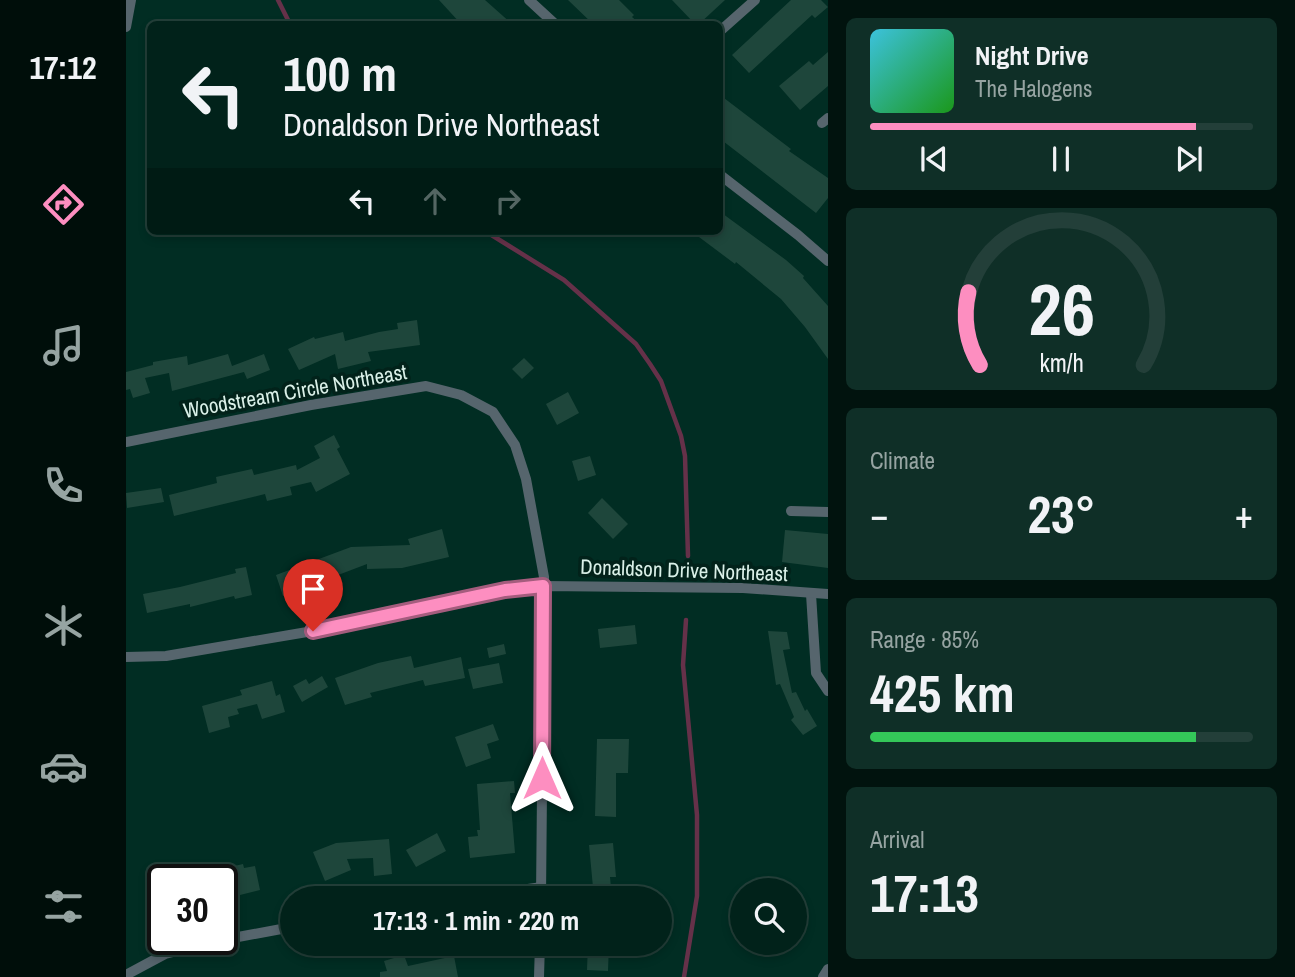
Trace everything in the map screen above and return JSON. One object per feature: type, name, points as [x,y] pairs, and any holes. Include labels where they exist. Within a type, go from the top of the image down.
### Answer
[{"type":"street","points":[[126,27],[131,0]]},
{"type":"street","points":[[529,0],[552,21]]},
{"type":"street","points":[[723,28],[755,0]]},
{"type":"street","points":[[723,177],[826,257]]},
{"type":"street","name":"Woodstream Circle Northeast","points":[[126,442],[311,405],[426,386],[461,396],[493,412],[515,445],[526,479],[543,586],[542,886]]},
{"type":"street","points":[[791,511],[828,512]]},
{"type":"street","name":"Donaldson Drive Northeast","points":[[126,657],[166,656],[313,631],[505,590],[543,586],[743,588],[828,594]]},
{"type":"street","points":[[811,594],[816,673],[828,691]]},
{"type":"street","points":[[238,937],[280,929]]},
{"type":"street","points":[[126,975],[163,955]]},
{"type":"street","points":[[539,977],[540,956]]},
{"type":"street","points":[[823,977],[828,969]]},
{"type":"building","points":[[439,0],[485,0],[509,21],[458,21]]},
{"type":"building","points":[[568,0],[619,0],[637,21],[590,21]]},
{"type":"building","points":[[672,0],[725,0],[702,21],[692,21]]},
{"type":"building","points":[[791,0],[821,0],[828,7],[815,18],[812,15],[749,73],[732,55]]},
{"type":"building","points":[[828,52],[828,86],[800,110],[779,86],[809,61],[813,65]]},
{"type":"building","points":[[723,99],[828,178],[828,198],[816,213],[723,141]]},
{"type":"building","points":[[723,214],[786,260],[804,276],[828,306],[828,359],[781,299],[736,262],[735,264],[696,235],[723,235]]},
{"type":"building","points":[[417,320],[420,345],[368,352],[371,361],[338,369],[335,354],[299,370],[288,349],[314,337],[315,339],[343,332],[345,341],[398,329],[397,323]]},
{"type":"building","points":[[228,354],[232,366],[264,354],[270,370],[247,379],[244,372],[172,391],[169,373],[145,378],[150,393],[133,398],[130,389],[126,390],[126,372],[153,365],[153,362],[187,356],[188,365]]},
{"type":"building","points":[[524,358],[534,368],[522,379],[512,369]]},
{"type":"building","points":[[568,392],[579,413],[557,425],[546,404]]},
{"type":"building","points":[[334,435],[340,447],[337,449],[350,474],[316,492],[311,482],[290,487],[292,495],[267,501],[265,494],[174,516],[169,495],[217,483],[216,477],[252,469],[254,475],[296,465],[297,470],[320,458],[314,446]]},
{"type":"building","points":[[590,456],[596,475],[578,481],[572,461]]},
{"type":"building","points":[[161,488],[164,502],[127,508],[126,493]]},
{"type":"building","points":[[602,498],[628,524],[613,539],[588,513]]},
{"type":"building","points":[[442,529],[449,557],[402,568],[367,569],[367,564],[283,596],[276,575],[351,547],[410,545],[408,539]]},
{"type":"building","points":[[785,530],[828,534],[828,568],[782,562]]},
{"type":"building","points":[[246,567],[252,595],[147,613],[143,594],[236,573],[235,569]]},
{"type":"building","points":[[635,625],[637,644],[600,648],[598,629]]},
{"type":"building","points":[[768,631],[787,632],[790,649],[783,650],[792,693],[796,692],[805,711],[807,709],[817,726],[803,735],[791,720],[794,717],[780,684],[776,685]]},
{"type":"building","points":[[504,644],[506,654],[489,658],[487,648]]},
{"type":"building","points":[[411,656],[414,668],[461,657],[465,678],[425,686],[423,680],[370,693],[372,697],[345,705],[335,678],[378,663]]},
{"type":"building","points":[[499,663],[503,683],[473,689],[468,669]]},
{"type":"building","points":[[322,676],[328,687],[302,702],[293,686],[306,679],[309,684]]},
{"type":"building","points":[[272,681],[276,696],[280,694],[285,712],[262,719],[257,704],[237,709],[239,714],[228,717],[230,727],[209,733],[202,706],[242,695],[240,690]]},
{"type":"building","points":[[493,724],[499,740],[487,744],[491,758],[466,767],[455,737]]},
{"type":"building","points":[[597,739],[629,739],[628,773],[616,773],[616,817],[595,816]]},
{"type":"building","points":[[514,781],[515,793],[510,793],[515,853],[470,858],[468,837],[478,836],[477,830],[480,830],[477,784]]},
{"type":"building","points":[[437,833],[446,851],[416,867],[406,850]]},
{"type":"building","points":[[389,839],[392,874],[374,876],[373,858],[347,859],[351,870],[325,881],[313,852],[336,843]]},
{"type":"building","points":[[613,843],[616,877],[610,877],[611,886],[593,886],[589,845]]},
{"type":"building","points":[[243,864],[244,868],[255,866],[260,890],[238,896],[238,865]]},
{"type":"building","points":[[404,956],[408,966],[454,956],[458,977],[380,977],[380,972],[387,971],[384,961]]},
{"type":"building","points":[[588,956],[609,956],[608,971],[587,970]]},
{"type":"waterway","points":[[278,0],[288,21]]},
{"type":"waterway","points":[[491,235],[564,280],[636,344],[661,381],[681,436],[685,456],[688,556]]},
{"type":"waterway","points":[[684,977],[697,896],[697,815],[683,665],[686,620]]},
{"type":"route","points":[[313,631],[505,590],[543,586],[542,778]]}]
